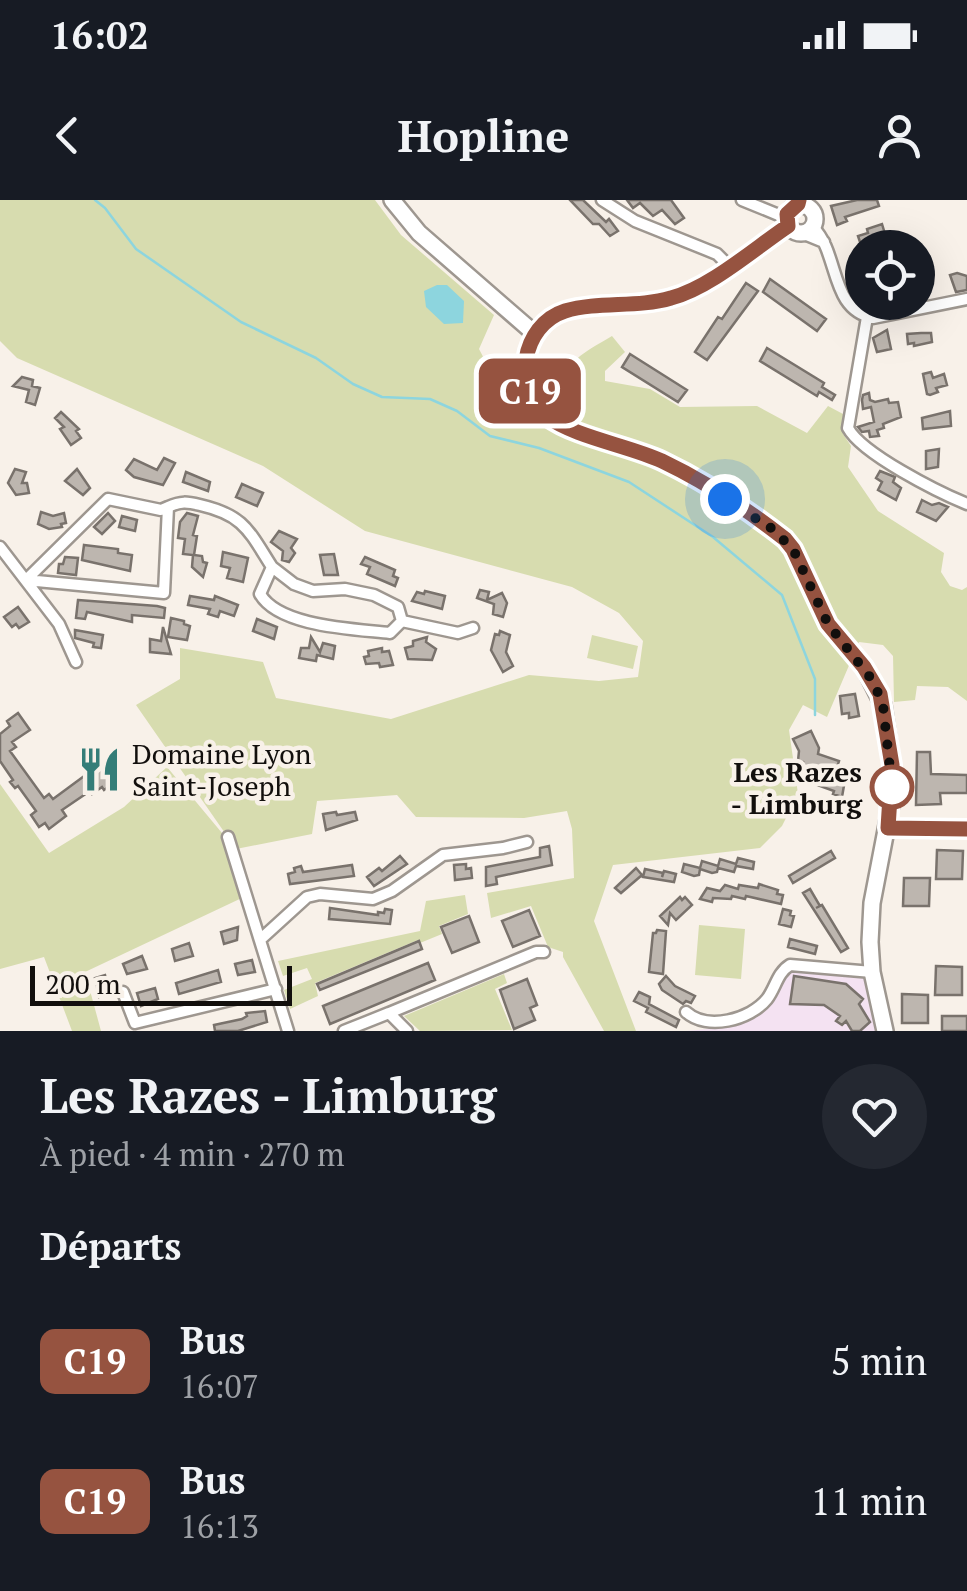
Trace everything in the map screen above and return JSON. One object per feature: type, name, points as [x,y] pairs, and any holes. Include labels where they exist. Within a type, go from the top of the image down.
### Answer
[{"type":"street","points":[[392,200],[419,233],[534,333]]},
{"type":"street","points":[[602,200],[635,221],[717,254],[729,266]]},
{"type":"street","points":[[742,200],[825,242],[845,297]]},
{"type":"street","points":[[797,226],[791,208],[799,202],[813,211],[797,226],[676,297],[564,312],[550,318],[534,333],[528,349],[526,379],[530,394],[547,416],[674,467],[771,528],[793,549],[828,624],[864,667],[880,694],[892,765],[888,828],[872,902],[872,972],[887,1029]]},
{"type":"street","points":[[935,305],[967,299]]},
{"type":"street","points":[[866,320],[848,428],[861,444],[967,504]]},
{"type":"street","points":[[950,497],[967,496]]},
{"type":"street","points":[[26,580],[108,499],[162,510],[181,501],[226,511],[243,522],[272,567],[294,584],[313,591],[345,589],[374,595],[398,607],[402,621]]},
{"type":"street","points":[[26,580],[164,593],[168,507]]},
{"type":"street","points":[[0,547],[59,624],[76,662]]},
{"type":"street","points":[[272,567],[260,594],[266,605],[296,618],[390,633],[402,621]]},
{"type":"street","points":[[402,621],[458,633],[473,628]]},
{"type":"street","points":[[888,828],[967,830]]},
{"type":"street","points":[[228,837],[288,1031]]},
{"type":"street","points":[[262,938],[308,897],[320,894],[373,898],[392,891],[443,856],[527,842]]},
{"type":"street","points":[[878,881],[878,953],[887,1029]]},
{"type":"street","points":[[344,1031],[544,952]]},
{"type":"street","points":[[686,1012],[700,1021],[721,1022],[746,1015],[768,998],[784,968],[790,965],[872,972]]},
{"type":"street","points":[[872,972],[886,1005]]},
{"type":"street","points":[[122,992],[135,1023],[276,989]]},
{"type":"street","points":[[389,1012],[407,1031]]},
{"type":"shaded area","points":[[795,971],[866,977],[877,1031],[686,1031],[729,1027],[747,1021],[770,1003],[786,975]]},
{"type":"green space","points":[[0,200],[375,200],[401,235],[494,315],[479,349],[499,387],[536,424],[559,422],[570,415],[566,375],[578,358],[612,336],[625,352],[605,371],[605,381],[650,389],[680,407],[757,406],[807,433],[828,406],[843,414],[843,434],[851,446],[848,467],[878,511],[944,553],[941,572],[950,586],[962,590],[967,587],[967,701],[948,687],[917,686],[915,700],[894,702],[893,656],[883,645],[859,642],[827,717],[803,705],[789,730],[798,794],[782,826],[760,848],[613,865],[594,921],[636,1031],[604,1031],[563,952],[548,947],[531,906],[491,918],[487,893],[574,878],[572,829],[567,811],[524,818],[416,817],[397,795],[317,801],[312,834],[236,849],[136,705],[180,679],[180,648],[263,662],[276,698],[391,719],[529,675],[599,681],[638,677],[643,641],[619,613],[572,587],[365,531],[263,466],[17,358],[0,341]]},
{"type":"green space","points":[[592,635],[638,646],[633,669],[587,658]]},
{"type":"green space","points":[[167,767],[227,839],[246,896],[85,972],[101,1031],[72,1031],[44,957],[0,969],[0,784],[49,853],[124,807]]},
{"type":"green space","points":[[465,895],[468,914],[439,926],[442,934],[420,943],[418,940],[315,983],[318,996],[290,1009],[284,990],[312,979],[307,968],[283,976],[278,961],[420,931],[426,901]]},
{"type":"green space","points":[[699,925],[745,929],[741,979],[695,975]]},
{"type":"green space","points":[[504,974],[507,983],[495,989],[512,1030],[420,1031],[404,1016]]},
{"type":"water","points":[[447,285],[464,301],[463,323],[444,324],[426,307],[424,291]]},
{"type":"building","points":[[570,200],[583,200],[606,222],[609,219],[618,231],[610,236]]},
{"type":"building","points":[[627,200],[671,200],[684,218],[675,224],[662,210],[653,216],[640,203],[633,208]]},
{"type":"building","points":[[877,200],[879,206],[845,217],[847,221],[837,225],[831,206]]},
{"type":"building","points":[[950,275],[967,276],[967,290],[956,292]]},
{"type":"building","points":[[770,279],[826,319],[817,331],[763,292]]},
{"type":"building","points":[[746,283],[758,291],[707,360],[695,352]]},
{"type":"building","points":[[887,330],[891,349],[877,352],[873,338]]},
{"type":"building","points":[[931,333],[932,342],[908,344],[907,334]]},
{"type":"building","points":[[767,348],[824,383],[822,387],[835,395],[832,400],[819,392],[817,396],[760,361]]},
{"type":"building","points":[[630,354],[687,390],[678,402],[622,367]]},
{"type":"building","points":[[931,372],[933,378],[944,374],[947,385],[930,395],[923,374]]},
{"type":"building","points":[[22,377],[33,380],[32,386],[40,388],[35,405],[26,402],[29,390],[13,386]]},
{"type":"building","points":[[869,393],[870,400],[875,402],[898,402],[901,417],[883,424],[884,428],[877,430],[879,436],[870,437],[869,431],[862,432],[858,427],[874,422],[871,407],[863,409],[863,395]]},
{"type":"building","points":[[950,411],[951,426],[923,429],[922,418]]},
{"type":"building","points":[[61,412],[79,429],[76,431],[81,438],[71,445],[60,429],[64,427],[55,418]]},
{"type":"building","points":[[939,449],[938,467],[926,469],[926,451]]},
{"type":"building","points":[[164,458],[175,463],[163,485],[134,477],[126,470],[134,459],[157,470]]},
{"type":"building","points":[[15,469],[26,472],[22,483],[27,483],[29,493],[16,495],[8,483]]},
{"type":"building","points":[[77,469],[90,488],[83,495],[65,481]]},
{"type":"building","points":[[880,471],[895,477],[893,482],[901,488],[896,500],[878,490],[882,482],[876,478]]},
{"type":"building","points":[[186,472],[210,482],[208,491],[183,482]]},
{"type":"building","points":[[242,484],[263,493],[257,506],[236,497]]},
{"type":"building","points":[[922,500],[948,507],[936,521],[917,512]]},
{"type":"building","points":[[41,512],[53,516],[64,513],[66,523],[49,529],[38,524]]},
{"type":"building","points":[[108,513],[115,521],[102,534],[94,527]]},
{"type":"building","points":[[187,513],[198,516],[193,535],[197,536],[194,555],[202,556],[207,563],[203,577],[192,567],[193,555],[183,554],[185,539],[178,538],[180,522]]},
{"type":"building","points":[[122,516],[137,520],[135,531],[119,527]]},
{"type":"building","points":[[279,531],[297,539],[289,562],[282,560],[283,551],[271,542]]},
{"type":"building","points":[[84,545],[118,549],[118,553],[132,555],[130,571],[82,560]]},
{"type":"building","points":[[223,552],[248,558],[243,582],[227,578],[230,568],[221,566]]},
{"type":"building","points":[[334,554],[338,575],[324,575],[320,555]]},
{"type":"building","points":[[65,557],[78,558],[76,575],[58,573]]},
{"type":"building","points":[[365,557],[395,570],[395,586],[367,574],[370,567],[361,564]]},
{"type":"building","points":[[480,590],[489,592],[487,600],[502,593],[507,603],[503,617],[493,614],[494,604],[477,598]]},
{"type":"building","points":[[417,592],[445,596],[442,609],[412,601]]},
{"type":"building","points":[[190,596],[214,600],[215,596],[238,605],[234,616],[220,611],[218,617],[208,614],[210,609],[188,605]]},
{"type":"building","points":[[78,600],[157,606],[165,608],[164,618],[132,615],[132,622],[87,612],[85,619],[76,618]]},
{"type":"building","points":[[18,607],[29,622],[19,628],[16,624],[12,627],[4,617]]},
{"type":"building","points":[[171,618],[190,626],[187,640],[168,637]]},
{"type":"building","points":[[257,619],[277,627],[274,639],[253,631]]},
{"type":"building","points":[[163,627],[171,654],[150,652],[150,639],[161,641]]},
{"type":"building","points":[[75,630],[103,635],[101,648],[75,638]]},
{"type":"building","points":[[500,631],[510,635],[506,652],[513,666],[503,672],[491,650],[495,634]]},
{"type":"building","points":[[311,637],[320,652],[323,643],[335,646],[333,659],[317,655],[316,661],[299,658],[301,648],[309,648]]},
{"type":"building","points":[[427,637],[426,642],[436,649],[432,660],[408,659],[405,648]]},
{"type":"building","points":[[382,648],[382,652],[389,651],[393,665],[366,664],[364,657],[369,656],[368,651]]},
{"type":"building","points":[[855,694],[859,716],[849,718],[849,713],[842,714],[840,696]]},
{"type":"building","name":"Domaine Lyon Saint-Joseph","points":[[18,713],[30,730],[12,742],[16,747],[10,751],[44,798],[49,794],[53,799],[91,771],[88,767],[100,758],[117,781],[104,790],[102,787],[92,794],[90,791],[62,810],[66,816],[49,829],[45,823],[39,827],[31,815],[36,811],[18,786],[15,788],[10,782],[13,780],[0,761],[0,734],[10,726],[7,721]]},
{"type":"building","points":[[811,731],[818,754],[839,761],[836,771],[846,774],[842,797],[809,782],[813,769],[802,768],[803,762],[798,761],[799,751],[793,739]]},
{"type":"building","points":[[917,752],[930,752],[931,774],[967,775],[967,793],[940,793],[941,804],[916,805]]},
{"type":"building","points":[[355,812],[357,820],[326,830],[323,814]]},
{"type":"building","points":[[549,846],[552,865],[496,877],[497,884],[486,886],[486,867],[540,857],[540,848]]},
{"type":"building","points":[[937,850],[963,851],[962,879],[936,879]]},
{"type":"building","points":[[831,851],[835,858],[793,883],[789,876]]},
{"type":"building","points":[[400,856],[407,864],[374,886],[367,877]]},
{"type":"building","points":[[738,858],[754,862],[753,869],[736,866],[734,872],[718,868],[712,873],[700,869],[699,875],[694,876],[682,872],[684,864],[700,868],[702,861],[718,866],[720,859],[736,864]]},
{"type":"building","points":[[466,864],[466,869],[471,868],[472,878],[455,880],[454,865]]},
{"type":"building","points":[[352,865],[354,876],[290,884],[288,874],[295,872],[294,868],[301,866],[303,872]]},
{"type":"building","points":[[636,868],[642,875],[621,893],[615,888]]},
{"type":"building","points":[[645,869],[663,873],[662,877],[664,871],[676,874],[674,882],[643,877]]},
{"type":"building","points":[[904,878],[930,878],[929,906],[903,906]]},
{"type":"building","points":[[759,884],[778,890],[777,894],[783,895],[781,904],[746,896],[713,898],[712,902],[700,899],[707,888],[720,891],[725,885],[738,889],[739,885],[758,888]]},
{"type":"building","points":[[810,889],[848,948],[841,952],[803,893]]},
{"type":"building","points":[[680,897],[692,905],[676,920],[670,913],[668,925],[660,916]]},
{"type":"building","points":[[330,908],[378,915],[385,909],[392,910],[390,924],[329,919]]},
{"type":"building","points":[[783,909],[794,916],[791,927],[779,924]]},
{"type":"building","points":[[529,910],[540,936],[513,947],[502,921]]},
{"type":"building","points":[[469,916],[479,942],[452,953],[441,927]]},
{"type":"building","points":[[238,927],[237,940],[224,944],[221,932]]},
{"type":"building","points":[[666,931],[663,974],[649,972],[653,933]]},
{"type":"building","points":[[790,939],[817,946],[815,954],[788,947]]},
{"type":"building","points":[[419,941],[422,949],[320,990],[317,984]]},
{"type":"building","points":[[189,943],[193,956],[175,961],[172,949]]},
{"type":"building","points":[[142,956],[147,969],[127,974],[123,964]]},
{"type":"building","points":[[252,960],[255,972],[238,975],[235,964]]},
{"type":"building","points":[[428,963],[435,980],[330,1024],[323,1006]]},
{"type":"building","points":[[936,966],[962,967],[962,995],[935,995]]},
{"type":"building","points":[[218,970],[221,982],[179,994],[176,983]]},
{"type":"building","points":[[105,975],[109,994],[99,997],[95,978]]},
{"type":"building","points":[[666,976],[675,986],[695,996],[691,1003],[683,1004],[662,990],[659,984]]},
{"type":"building","points":[[794,976],[846,984],[863,999],[859,1004],[870,1022],[860,1031],[852,1031],[846,1021],[842,1025],[836,1021],[840,1016],[824,1005],[790,1004]]},
{"type":"building","points":[[527,979],[537,1005],[530,1008],[535,1020],[514,1029],[500,990]]},
{"type":"building","points":[[155,988],[158,999],[141,1006],[137,993]]},
{"type":"building","points":[[639,992],[650,997],[649,1004],[679,1020],[676,1027],[646,1012],[648,1008],[634,1001]]},
{"type":"building","points":[[902,994],[928,995],[928,1023],[902,1023]]},
{"type":"building","points":[[265,1011],[267,1022],[238,1031],[215,1031],[214,1025],[242,1019],[246,1013]]},
{"type":"building","points":[[942,1016],[967,1016],[967,1031],[942,1031]]},
{"type":"waterway","points":[[95,200],[136,249],[241,322],[316,358],[353,384],[382,397],[430,399],[457,411],[490,436],[539,448],[629,482],[713,537],[782,595],[815,679],[815,715]]},
{"type":"bus line","name":"C19","points":[[799,200],[787,214],[788,226],[676,297],[583,308],[550,318],[534,333],[528,349],[525,365],[530,394],[547,416],[661,460],[785,539],[828,624],[864,667],[880,694],[892,765],[888,828],[967,829]]},
{"type":"place","name":"Domaine Lyon Saint-Joseph","points":[[99,769]]},
{"type":"place","name":"Les Razes - Limburg","points":[[892,787]]},
{"type":"route","points":[[725,499],[785,539],[828,624],[873,681],[883,705],[892,787]]}]
